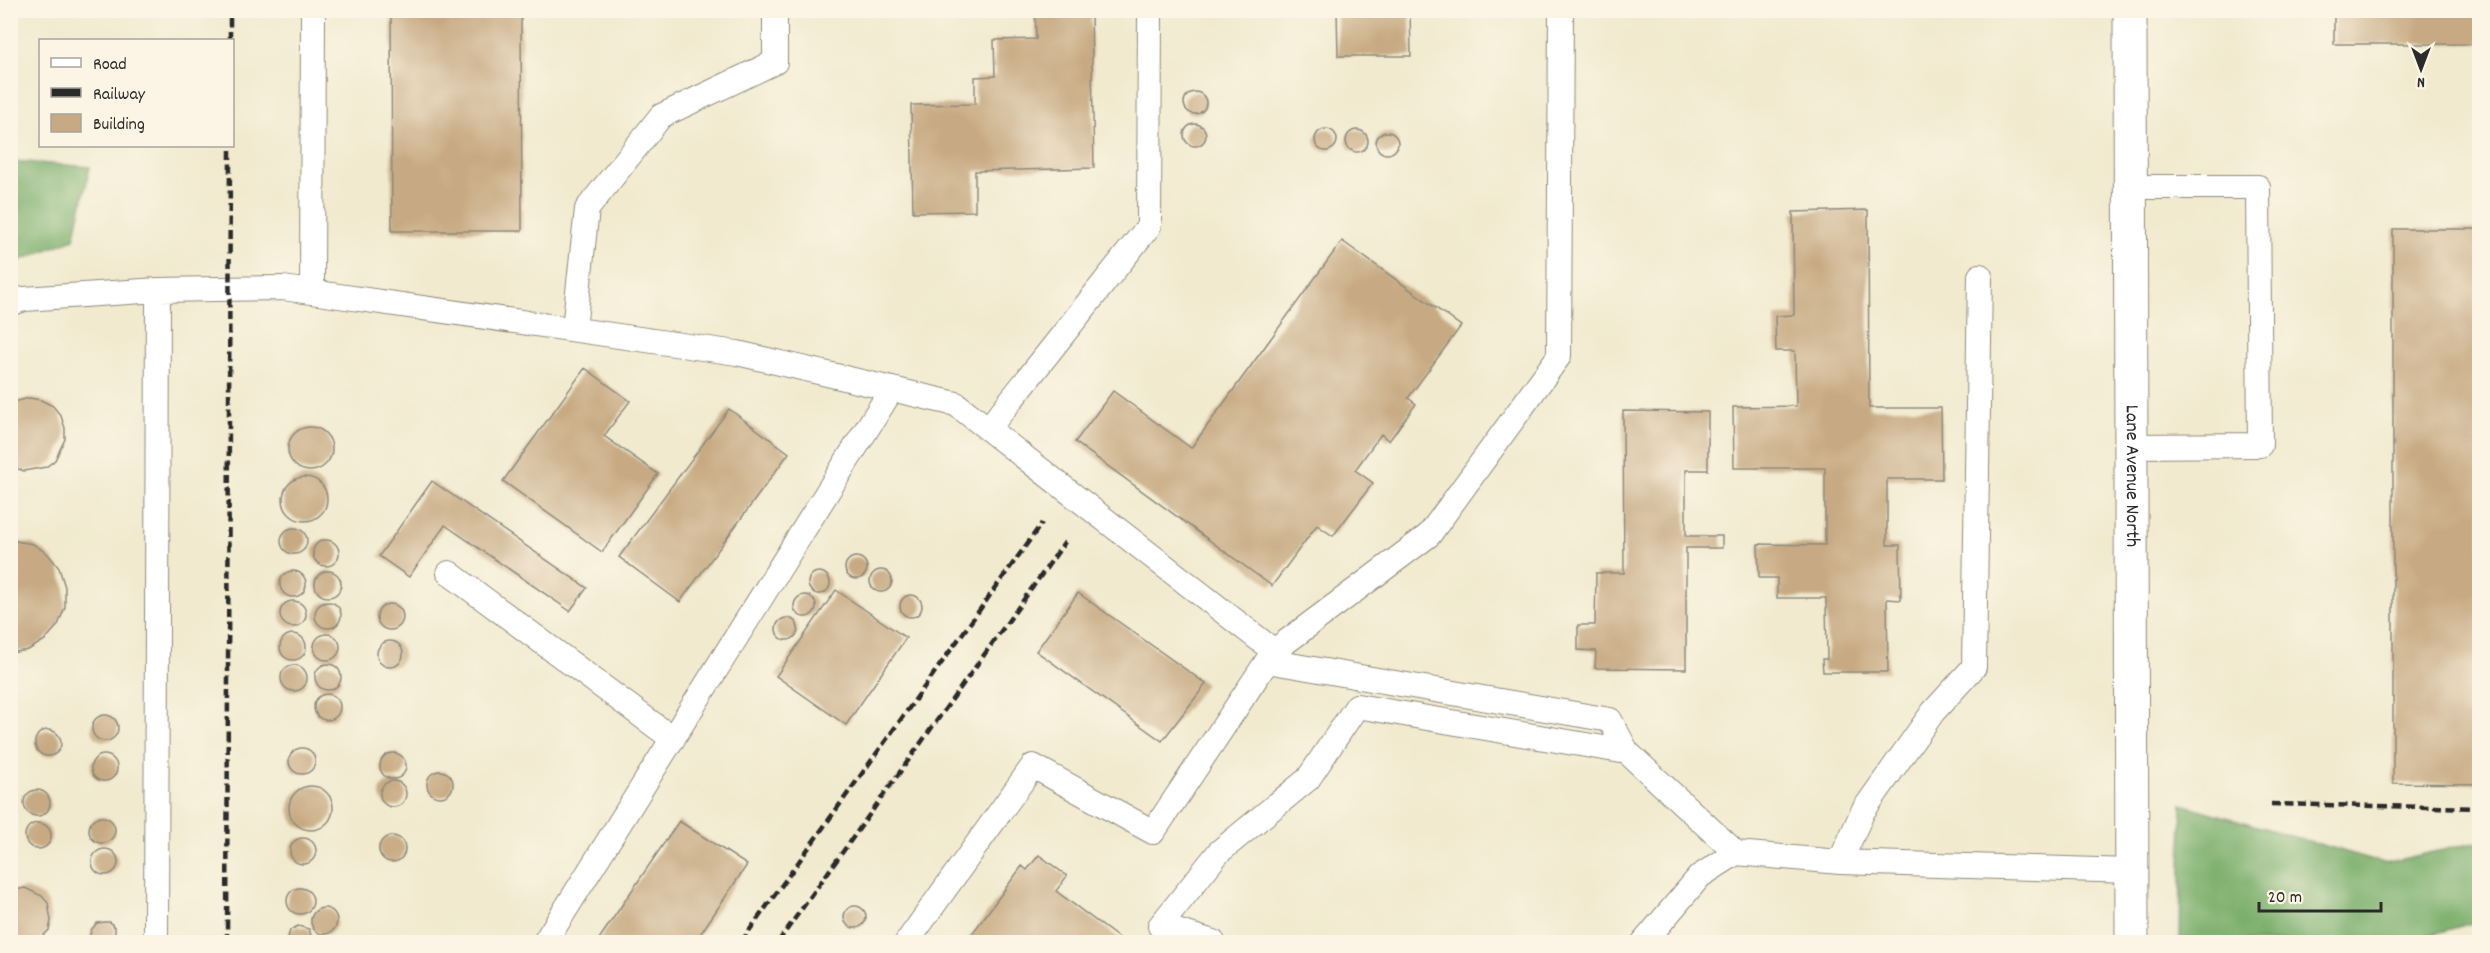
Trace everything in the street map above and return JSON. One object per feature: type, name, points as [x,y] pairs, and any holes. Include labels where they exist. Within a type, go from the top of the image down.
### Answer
[{"type":"main road","name":"Lane Avenue North","points":[[2130,10],[2132,942]]},
{"type":"lane","points":[[312,292],[313,10]]},
{"type":"lane","points":[[574,329],[587,209],[661,116],[775,62],[775,10]]},
{"type":"lane","points":[[988,429],[1149,226],[1150,10]]},
{"type":"lane","points":[[907,942],[1033,766],[1153,832],[1270,656],[1430,536],[1559,356],[1561,10]]},
{"type":"lane","points":[[2130,187],[2258,186],[2260,434],[2260,445],[2131,446]]},
{"type":"lane","points":[[1840,862],[1863,811],[1933,712],[1974,667],[1980,276]]},
{"type":"lane","points":[[10,304],[24,299],[158,290],[284,288],[737,352],[956,404],[1270,656],[1610,720],[1628,752],[1736,853]]},
{"type":"lane","points":[[156,942],[158,290]]},
{"type":"lane","points":[[545,942],[892,389]]},
{"type":"lane","points":[[449,573],[672,739]]},
{"type":"lane","points":[[1213,942],[1160,926],[1219,852],[1308,779],[1357,706],[1628,752]]},
{"type":"lane","points":[[1644,942],[1700,876],[1736,853],[1840,862],[2131,871]]},
{"type":"green space","points":[[11,161],[90,167],[74,239],[11,264]]},
{"type":"green space","points":[[2182,804],[2384,863],[2479,842],[2479,921],[2405,942],[2180,942]]},
{"type":"building","points":[[391,10],[521,10],[522,231],[392,231]]},
{"type":"building","points":[[1035,10],[1091,10],[1094,168],[975,171],[975,211],[913,212],[911,105],[975,104],[975,77],[995,76],[994,40],[1036,39]]},
{"type":"building","points":[[1337,10],[1410,10],[1411,56],[1338,56]]},
{"type":"building","points":[[2334,10],[2480,10],[2480,44],[2334,44]]},
{"type":"building","points":[[1195,92],[1203,95],[1206,103],[1203,111],[1195,114],[1187,111],[1184,103],[1187,95]]},
{"type":"building","points":[[1195,124],[1203,127],[1206,135],[1203,143],[1195,146],[1187,143],[1184,135],[1187,127]]},
{"type":"building","points":[[1326,129],[1334,132],[1337,140],[1334,148],[1326,151],[1318,148],[1315,140],[1318,132]]},
{"type":"building","points":[[1357,130],[1365,133],[1368,141],[1365,149],[1357,152],[1349,149],[1346,141],[1349,133]]},
{"type":"building","points":[[1387,132],[1395,135],[1398,143],[1395,151],[1387,154],[1379,151],[1376,143],[1379,135]]},
{"type":"building","points":[[1868,210],[1869,408],[1941,408],[1942,479],[1887,479],[1887,545],[1900,545],[1901,600],[1887,599],[1888,672],[1823,672],[1822,659],[1827,659],[1826,598],[1777,598],[1777,578],[1759,578],[1758,544],[1825,545],[1825,468],[1734,468],[1733,407],[1796,406],[1795,351],[1776,351],[1775,316],[1794,315],[1793,212]]},
{"type":"building","points":[[2393,229],[2480,229],[2480,784],[2393,783]]},
{"type":"building","points":[[1342,241],[1461,326],[1408,398],[1416,404],[1389,441],[1381,434],[1355,470],[1373,483],[1333,536],[1317,525],[1272,586],[1075,442],[1113,391],[1191,448]]},
{"type":"building","points":[[585,368],[630,401],[604,436],[658,474],[602,552],[503,481]]},
{"type":"building","points":[[29,398],[41,400],[53,406],[61,416],[65,428],[65,439],[55,460],[46,467],[24,471],[10,466],[10,403]]},
{"type":"building","points":[[729,409],[789,453],[680,602],[619,557]]},
{"type":"building","points":[[1623,411],[1708,412],[1708,470],[1686,470],[1686,536],[1722,536],[1722,548],[1686,548],[1686,669],[1595,668],[1596,651],[1578,650],[1578,625],[1595,625],[1596,573],[1624,573]]},
{"type":"building","points":[[310,427],[325,434],[332,449],[325,464],[310,471],[295,464],[288,449],[295,434]]},
{"type":"building","points":[[305,477],[320,484],[327,499],[320,514],[305,521],[290,514],[283,499],[290,484]]},
{"type":"building","points":[[432,481],[587,588],[570,611],[445,525],[409,577],[379,556]]},
{"type":"building","points":[[294,528],[303,532],[307,541],[303,550],[294,554],[285,550],[281,541],[285,532]]},
{"type":"building","points":[[10,540],[33,544],[48,554],[59,568],[65,587],[65,607],[58,625],[45,640],[28,650],[10,653]]},
{"type":"building","points":[[326,540],[335,544],[339,553],[335,562],[326,566],[317,562],[313,553],[317,544]]},
{"type":"building","points":[[856,557],[864,560],[867,568],[864,576],[856,579],[848,576],[845,568],[848,560]]},
{"type":"building","points":[[881,570],[889,573],[892,581],[889,589],[881,592],[873,589],[870,581],[873,573]]},
{"type":"building","points":[[293,571],[302,575],[306,584],[302,593],[293,597],[284,593],[280,584],[284,575]]},
{"type":"building","points":[[328,571],[337,575],[341,584],[337,593],[328,597],[319,593],[315,584],[319,575]]},
{"type":"building","points":[[819,572],[827,575],[830,583],[827,591],[819,594],[811,591],[808,583],[811,575]]},
{"type":"building","points":[[836,590],[906,638],[846,725],[776,676]]},
{"type":"building","points":[[1078,593],[1206,684],[1162,741],[1036,651]]},
{"type":"building","points":[[805,595],[813,598],[816,606],[813,614],[805,617],[797,614],[794,606],[797,598]]},
{"type":"building","points":[[911,595],[919,598],[922,606],[919,614],[911,617],[903,614],[900,606],[903,598]]},
{"type":"building","points":[[293,601],[302,605],[306,614],[302,623],[293,627],[284,623],[280,614],[284,605]]},
{"type":"building","points":[[328,602],[337,606],[341,615],[337,624],[328,628],[319,624],[315,615],[319,606]]},
{"type":"building","points":[[390,604],[399,608],[403,617],[399,626],[390,630],[381,626],[377,617],[381,608]]},
{"type":"building","points":[[787,618],[795,621],[798,629],[795,637],[787,640],[779,637],[776,629],[779,621]]},
{"type":"building","points":[[293,634],[302,638],[306,647],[302,656],[293,660],[284,656],[280,647],[284,638]]},
{"type":"building","points":[[327,634],[336,638],[340,647],[336,656],[327,660],[318,656],[314,647],[318,638]]},
{"type":"building","points":[[390,641],[399,645],[403,654],[399,663],[390,667],[381,663],[377,654],[381,645]]},
{"type":"building","points":[[328,664],[337,668],[341,677],[337,686],[328,690],[319,686],[315,677],[319,668]]},
{"type":"building","points":[[294,665],[303,669],[307,678],[303,687],[294,691],[285,687],[281,678],[285,669]]},
{"type":"building","points":[[327,694],[336,698],[340,707],[336,716],[327,720],[318,716],[314,707],[318,698]]},
{"type":"building","points":[[105,715],[114,719],[118,728],[114,737],[105,741],[96,737],[92,728],[96,719]]},
{"type":"building","points":[[48,730],[57,734],[61,743],[57,752],[48,756],[39,752],[35,743],[39,734]]},
{"type":"building","points":[[302,748],[311,752],[315,761],[311,770],[302,774],[293,770],[289,761],[293,752]]},
{"type":"building","points":[[393,753],[402,757],[406,766],[402,775],[393,779],[384,775],[380,766],[384,757]]},
{"type":"building","points":[[104,755],[113,759],[117,768],[113,777],[104,781],[95,777],[91,768],[95,759]]},
{"type":"building","points":[[440,771],[449,775],[453,784],[449,793],[440,797],[431,793],[427,784],[431,775]]},
{"type":"building","points":[[393,781],[402,785],[406,794],[402,803],[393,807],[384,803],[380,794],[384,785]]},
{"type":"building","points":[[311,786],[326,793],[333,808],[326,823],[311,830],[296,823],[289,808],[296,793]]},
{"type":"building","points":[[37,790],[46,794],[50,803],[46,812],[37,816],[28,812],[24,803],[28,794]]},
{"type":"building","points":[[102,817],[111,821],[115,830],[111,839],[102,843],[93,839],[89,830],[93,821]]},
{"type":"building","points":[[679,821],[747,865],[695,942],[597,942]]},
{"type":"building","points":[[38,823],[47,827],[51,836],[47,845],[38,849],[29,845],[25,836],[29,827]]},
{"type":"building","points":[[392,836],[401,840],[405,849],[401,858],[392,862],[383,858],[379,849],[383,840]]},
{"type":"building","points":[[303,838],[312,842],[316,851],[312,860],[303,864],[294,860],[290,851],[294,842]]},
{"type":"building","points":[[105,849],[114,853],[118,862],[114,871],[105,875],[96,871],[92,862],[96,853]]},
{"type":"building","points":[[1039,855],[1067,876],[1056,891],[1124,942],[966,942],[1022,866],[1027,870]]},
{"type":"building","points":[[25,888],[42,896],[48,903],[51,921],[49,930],[37,942],[10,942],[10,891]]},
{"type":"building","points":[[300,888],[309,892],[313,901],[309,910],[300,914],[291,910],[287,901],[291,892]]},
{"type":"building","points":[[855,906],[863,909],[866,917],[863,925],[855,928],[847,925],[844,917],[847,909]]},
{"type":"building","points":[[324,908],[333,912],[337,921],[333,930],[324,934],[315,930],[311,921],[315,912]]},
{"type":"building","points":[[110,922],[115,928],[115,941],[93,942],[90,935],[91,930],[97,923]]},
{"type":"building","points":[[298,926],[309,929],[313,942],[287,942],[290,930]]},
{"type":"railway","points":[[230,10],[230,39]]},
{"type":"railway","points":[[227,942],[230,147]]},
{"type":"railway","points":[[741,942],[1042,523]]},
{"type":"railway","points":[[778,942],[1065,542]]},
{"type":"railway","points":[[2271,804],[2480,808]]}]
